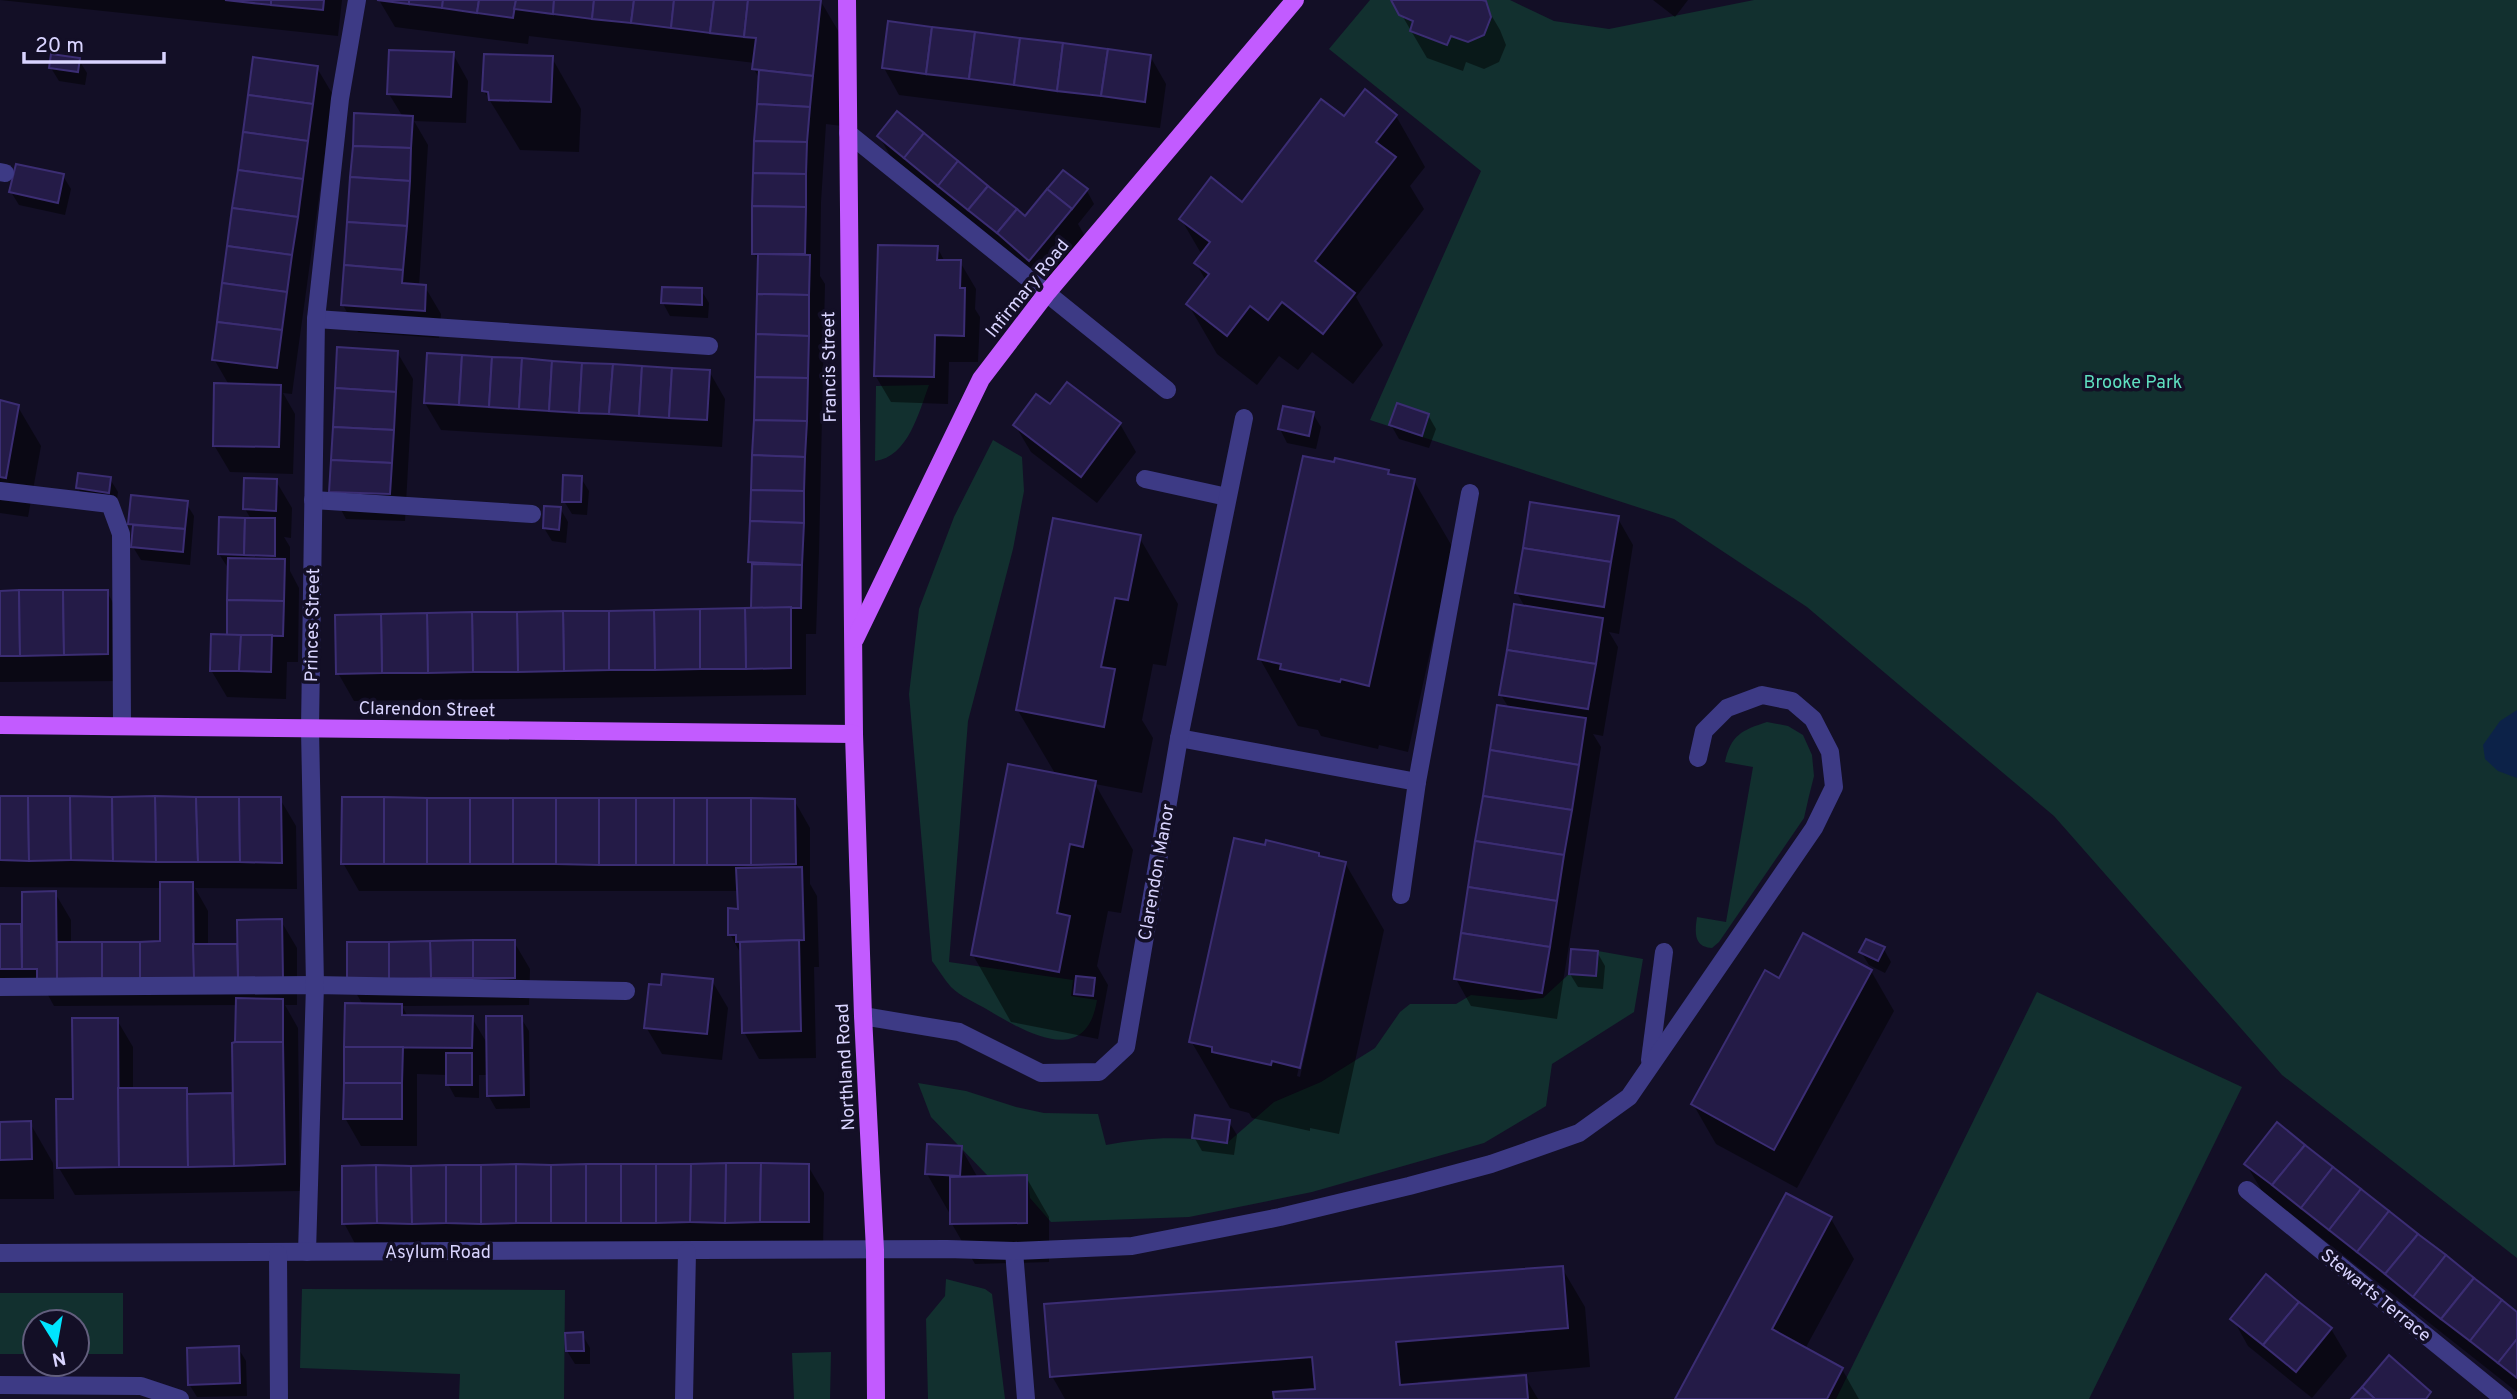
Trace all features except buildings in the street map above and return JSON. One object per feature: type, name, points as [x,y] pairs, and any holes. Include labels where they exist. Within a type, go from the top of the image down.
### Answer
[{"type":"main road","name":"Francis Street","points":[[847,0],[854,734]]},
{"type":"main road","name":"Infirmary Road","points":[[853,642],[981,379],[1046,294],[1295,0]]},
{"type":"main road","name":"Clarendon Street","points":[[0,725],[854,734]]},
{"type":"main road","name":"Northland Road","points":[[854,734],[863,1016],[875,1250],[876,1399]]},
{"type":"street","name":"Princes Street","points":[[306,1252],[315,985],[310,729],[316,319],[340,99],[357,0]]},
{"type":"street","points":[[848,133],[1167,390]]},
{"type":"street","points":[[316,319],[709,346]]},
{"type":"street","name":"Clarendon Manor","points":[[863,1016],[958,1032],[1041,1073],[1099,1072],[1126,1047],[1179,738],[1244,418]]},
{"type":"street","points":[[1145,479],[1227,497]]},
{"type":"street","points":[[0,491],[110,504],[121,534],[122,725]]},
{"type":"street","points":[[1401,895],[1417,782],[1470,493]]},
{"type":"street","points":[[313,500],[531,514]]},
{"type":"street","name":"Asylum Road","points":[[0,1253],[1014,1251],[1132,1246],[1280,1217],[1491,1164],[1579,1133],[1629,1097],[1814,828],[1834,787],[1830,752],[1813,719],[1792,701],[1762,695],[1727,708],[1704,731],[1698,758]]},
{"type":"street","points":[[1179,738],[1417,782]]},
{"type":"street","points":[[1650,1064],[1664,952]]},
{"type":"street","points":[[0,987],[315,985],[626,991]]},
{"type":"street","name":"Stewarts Terrace","points":[[2247,1190],[2499,1397]]},
{"type":"street","points":[[1014,1251],[1026,1399]]},
{"type":"street","points":[[684,1399],[687,1252]]},
{"type":"street","points":[[278,1254],[279,1399]]},
{"type":"street","points":[[0,1385],[141,1386],[180,1399]]},
{"type":"green space","name":"Brooke Park","points":[[1370,0],[1510,0],[1554,21],[1609,29],[1754,0],[2517,0],[2517,1258],[2282,1075],[2054,816],[1807,607],[1674,519],[1370,420],[1481,171],[1329,49]]},
{"type":"green space","points":[[929,385],[911,432],[904,442],[886,458],[875,461],[876,386]]},
{"type":"green space","points":[[993,440],[1022,457],[1024,491],[1013,549],[968,721],[949,962],[1073,980],[1071,996],[1097,1000],[1091,1021],[1081,1034],[1067,1039],[1036,1035],[968,999],[951,987],[932,961],[909,694],[919,609],[954,517]]},
{"type":"green space","points":[[1767,722],[1788,726],[1803,735],[1812,755],[1814,776],[1804,818],[1719,942],[1712,948],[1706,947],[1698,941],[1697,917],[1726,922],[1753,767],[1725,762],[1731,745],[1739,735]]},
{"type":"green space","points":[[1598,951],[1643,959],[1634,1012],[1552,1064],[1546,1106],[1484,1143],[1312,1192],[1189,1217],[1051,1222],[1030,1198],[1027,1175],[988,1176],[931,1117],[918,1083],[966,1091],[1044,1113],[1098,1114],[1106,1145],[1166,1138],[1227,1143],[1274,1102],[1321,1082],[1375,1048],[1400,1012],[1410,1004],[1456,1004],[1471,995],[1521,1000],[1543,998],[1569,974],[1596,976]]},
{"type":"green space","points":[[2037,992],[2242,1087],[2089,1399],[1836,1399]]},
{"type":"green space","points":[[946,1279],[985,1289],[992,1294],[1005,1399],[928,1399],[926,1319],[945,1296]]},
{"type":"green space","points":[[302,1289],[565,1290],[564,1399],[459,1399],[460,1374],[300,1368]]},
{"type":"green space","points":[[0,1293],[123,1293],[123,1354],[91,1354],[91,1308],[21,1308],[21,1354],[0,1354]]},
{"type":"green space","points":[[831,1352],[830,1399],[794,1399],[792,1353]]},
{"type":"water","points":[[2517,710],[2517,778],[2498,771],[2485,759],[2483,745],[2500,721]]}]
